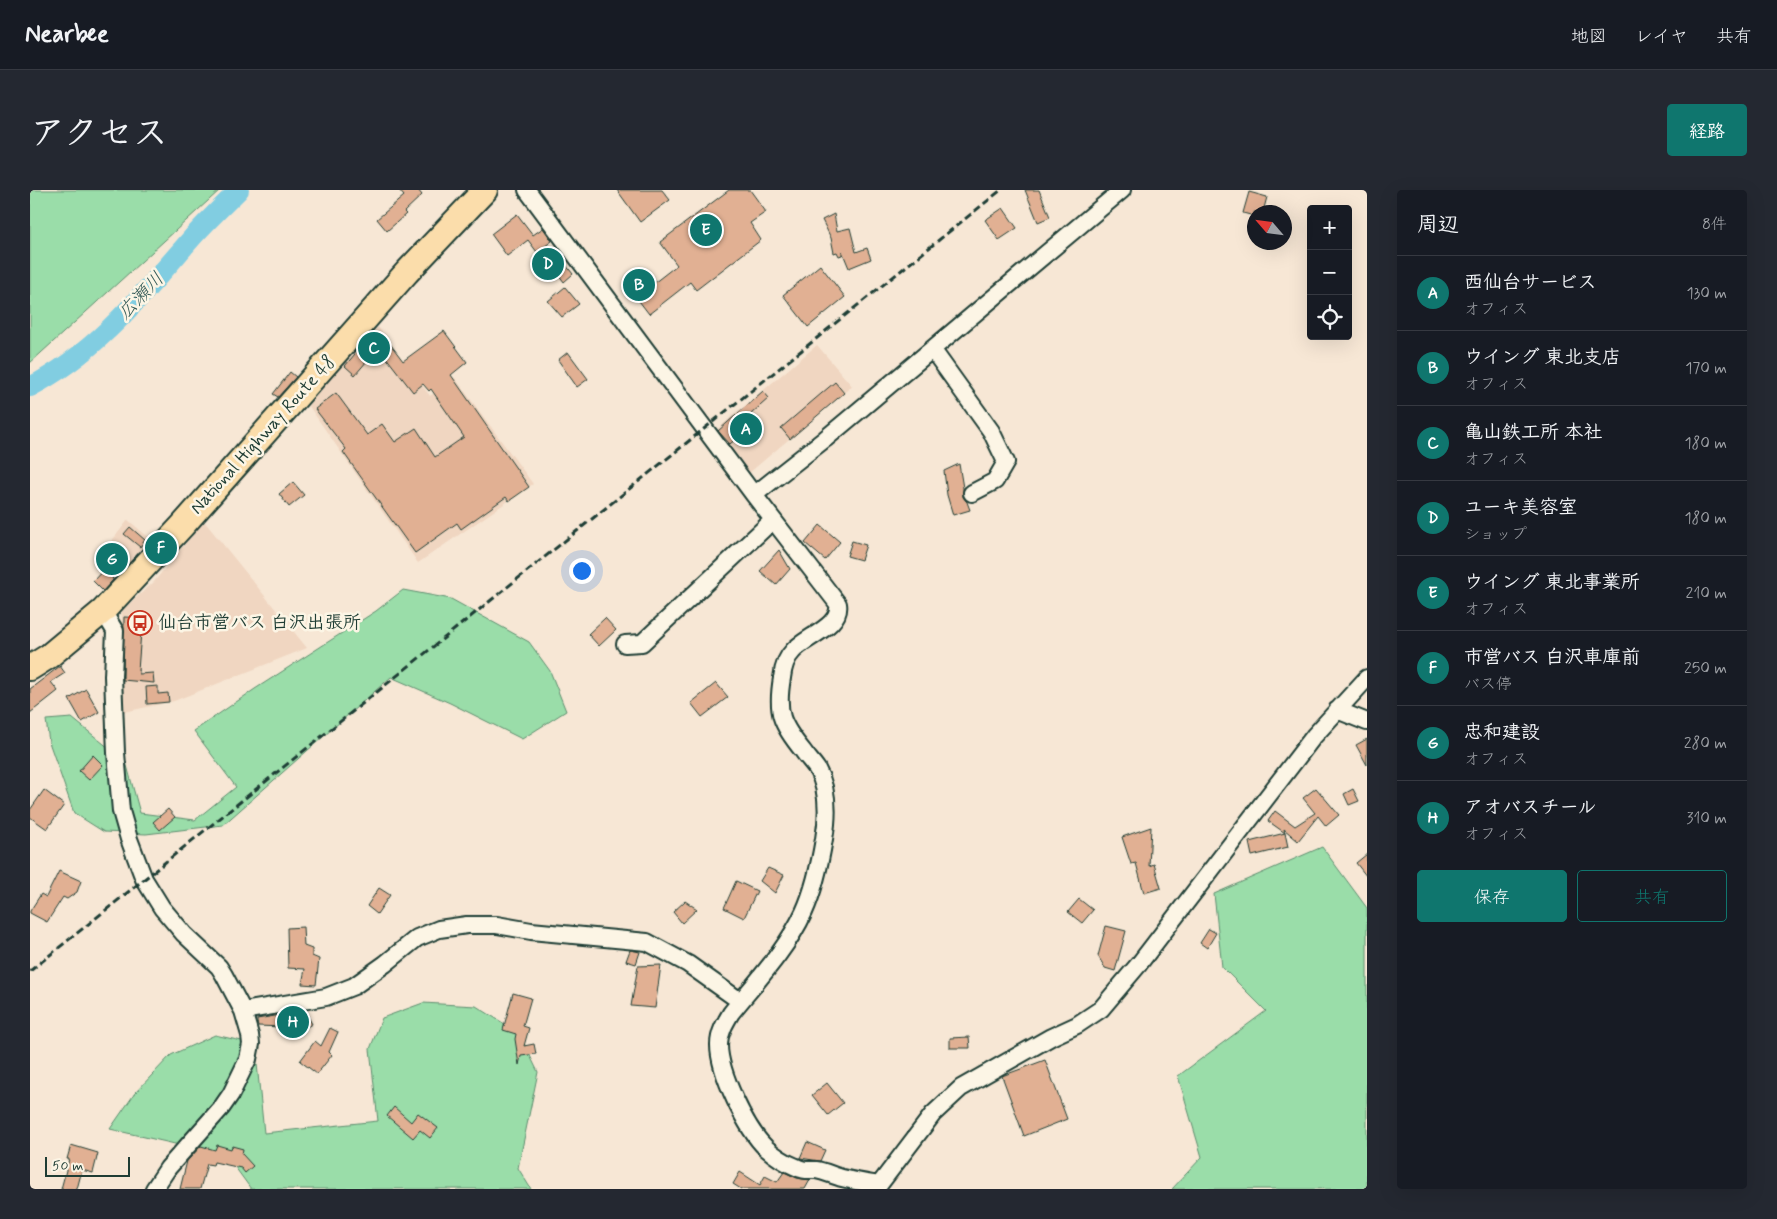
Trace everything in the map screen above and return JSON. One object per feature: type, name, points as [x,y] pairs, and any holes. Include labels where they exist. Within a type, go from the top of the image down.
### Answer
[{"type":"highway","name":"National Highway Route 48","points":[[30,668],[49,656],[104,611],[183,525],[407,272],[485,190]]},
{"type":"street","points":[[527,190],[754,495],[836,601],[839,610],[830,624],[792,651],[786,662],[780,697],[782,721],[788,733],[816,768],[827,806],[818,869],[804,913],[786,944],[724,1024],[720,1037],[720,1053],[735,1099],[758,1138],[773,1154],[807,1172],[816,1170],[878,1187],[932,1114],[961,1088],[1051,1037],[1077,1025],[1100,1009],[1129,976],[1314,736],[1367,678]]},
{"type":"street","points":[[754,495],[825,439],[1122,190]]},
{"type":"street","points":[[932,348],[991,431],[1006,462],[995,481],[972,493]]},
{"type":"street","points":[[625,644],[642,643],[773,520]]},
{"type":"street","points":[[104,611],[116,631],[113,676],[116,753],[121,811],[129,839],[144,879],[162,908],[184,934],[219,967],[243,1011],[250,1035],[250,1049],[246,1064],[222,1107],[168,1168],[154,1189]]},
{"type":"street","points":[[1337,710],[1367,722]]},
{"type":"street","points":[[243,1011],[326,997],[354,986],[417,938],[439,929],[466,925],[497,925],[531,931],[648,942],[688,964],[740,1002]]},
{"type":"shaded area","points":[[378,327],[430,396],[455,378],[533,484],[418,563],[306,402]]},
{"type":"shaded area","points":[[817,345],[852,386],[749,473],[714,432]]},
{"type":"shaded area","points":[[128,520],[153,541],[120,578],[97,560]]},
{"type":"shaded area","points":[[204,521],[307,648],[174,701],[120,713],[122,610],[153,583]]},
{"type":"green space","points":[[30,190],[220,190],[30,363]]},
{"type":"green space","points":[[403,590],[451,599],[529,642],[550,671],[566,711],[522,739],[450,703],[391,677],[223,825],[146,834],[104,832],[74,813],[49,742],[46,720],[72,718],[126,762],[140,813],[195,820],[236,787],[194,731],[376,611]]},
{"type":"green space","points":[[1322,847],[1367,908],[1367,1189],[1172,1189],[1202,1157],[1178,1076],[1266,1011],[1222,967],[1214,894]]},
{"type":"green space","points":[[423,1003],[476,1006],[519,1033],[538,1072],[518,1168],[531,1189],[251,1189],[227,1156],[110,1129],[135,1093],[171,1055],[215,1035],[255,1044],[264,1133],[378,1121],[370,1049],[382,1018]]},
{"type":"building","points":[[399,190],[418,190],[422,195],[404,212],[406,214],[387,231],[377,219],[404,196]]},
{"type":"building","points":[[617,190],[662,190],[670,200],[640,222]]},
{"type":"building","points":[[729,190],[750,190],[766,212],[750,223],[761,240],[696,290],[690,282],[649,314],[636,297],[677,265],[660,242]]},
{"type":"building","points":[[1025,190],[1039,190],[1050,217],[1038,222]]},
{"type":"building","points":[[1249,192],[1267,197],[1265,205],[1247,205],[1247,214],[1243,213]]},
{"type":"building","points":[[1003,208],[1017,228],[999,240],[985,220]]},
{"type":"building","points":[[517,214],[533,235],[543,228],[552,241],[537,252],[528,240],[507,256],[491,234]]},
{"type":"building","points":[[834,214],[837,231],[850,228],[856,252],[867,248],[871,259],[849,268],[842,251],[842,255],[839,256],[837,252],[834,253],[831,238],[822,220]]},
{"type":"building","points":[[565,264],[573,274],[564,282],[556,271]]},
{"type":"building","points":[[820,265],[845,297],[808,327],[783,295]]},
{"type":"building","points":[[565,287],[579,304],[562,317],[548,301]]},
{"type":"building","points":[[444,331],[467,362],[451,375],[529,487],[509,501],[506,497],[461,529],[457,523],[415,553],[343,452],[346,449],[315,409],[336,393],[367,435],[382,424],[395,442],[416,428],[435,457],[464,437],[431,389],[429,391],[423,384],[413,392],[382,352],[391,345],[403,361]]},
{"type":"building","points":[[369,337],[380,346],[355,375],[345,366]]},
{"type":"building","points":[[568,352],[588,379],[577,387],[558,360]]},
{"type":"building","points":[[290,372],[296,377],[278,397],[273,394]]},
{"type":"building","points":[[835,382],[844,393],[790,439],[781,428]]},
{"type":"building","points":[[763,391],[769,398],[751,414],[756,421],[730,444],[718,431]]},
{"type":"building","points":[[959,464],[963,497],[970,510],[953,515],[947,495],[944,471]]},
{"type":"building","points":[[293,482],[304,495],[289,507],[279,494]]},
{"type":"building","points":[[820,525],[840,542],[825,560],[805,543]]},
{"type":"building","points":[[130,527],[145,540],[140,547],[124,534]]},
{"type":"building","points":[[852,541],[866,545],[861,560],[847,556]]},
{"type":"building","points":[[779,550],[790,569],[776,585],[760,571]]},
{"type":"building","points":[[105,568],[112,575],[113,580],[103,591],[93,581]]},
{"type":"building","points":[[124,617],[142,618],[138,671],[139,674],[153,673],[154,683],[123,680]]},
{"type":"building","points":[[605,618],[616,630],[599,646],[588,634]]},
{"type":"building","points":[[60,666],[65,673],[51,682],[58,691],[30,713],[30,689]]},
{"type":"building","points":[[716,683],[728,697],[702,717],[691,703]]},
{"type":"building","points":[[158,686],[158,694],[168,693],[169,702],[147,704],[146,687]]},
{"type":"building","points":[[86,689],[99,712],[82,722],[69,699]]},
{"type":"building","points":[[1367,739],[1367,765],[1356,745]]},
{"type":"building","points":[[93,755],[103,765],[89,780],[79,771]]},
{"type":"building","points":[[1316,788],[1339,815],[1326,826],[1318,816],[1298,841],[1284,829],[1285,833],[1268,821],[1275,811],[1295,826],[1315,813],[1303,798]]},
{"type":"building","points":[[1353,789],[1359,801],[1349,805],[1344,794]]},
{"type":"building","points":[[44,790],[64,805],[47,829],[30,817],[30,810]]},
{"type":"building","points":[[168,809],[175,817],[160,830],[153,822]]},
{"type":"building","points":[[1151,827],[1149,866],[1154,864],[1161,888],[1144,893],[1136,863],[1131,864],[1122,837]]},
{"type":"building","points":[[1285,833],[1288,847],[1252,856],[1249,842]]},
{"type":"building","points":[[1367,854],[1367,877],[1356,863]]},
{"type":"building","points":[[768,868],[784,875],[775,893],[760,881]]},
{"type":"building","points":[[59,871],[81,881],[77,892],[67,899],[63,897],[47,922],[30,913],[30,911],[41,894],[46,897]]},
{"type":"building","points":[[736,881],[757,891],[744,918],[724,908]]},
{"type":"building","points":[[379,888],[390,895],[377,914],[367,906]]},
{"type":"building","points":[[1079,899],[1093,910],[1082,923],[1068,912]]},
{"type":"building","points":[[685,901],[697,909],[682,923],[673,912]]},
{"type":"building","points":[[1106,926],[1126,931],[1115,971],[1105,968],[1098,956]]},
{"type":"building","points":[[303,927],[304,946],[312,949],[312,956],[319,959],[316,985],[302,984],[305,969],[288,968],[287,928]]},
{"type":"building","points":[[1209,929],[1216,933],[1207,948],[1200,943]]},
{"type":"building","points":[[630,950],[640,952],[636,964],[626,961]]},
{"type":"building","points":[[661,965],[655,1008],[631,1006],[638,966]]},
{"type":"building","points":[[513,993],[531,998],[523,1026],[529,1028],[524,1046],[534,1044],[536,1054],[521,1056],[519,1065],[516,1034],[503,1030]]},
{"type":"building","points":[[305,1011],[312,1024],[287,1037],[282,1027],[258,1026],[257,1019]]},
{"type":"building","points":[[330,1028],[338,1032],[329,1052],[332,1055],[317,1074],[300,1061],[315,1041],[321,1046]]},
{"type":"building","points":[[969,1037],[970,1048],[950,1048],[950,1038]]},
{"type":"building","points":[[1045,1060],[1067,1119],[1024,1136],[1002,1076]]},
{"type":"building","points":[[827,1083],[843,1103],[828,1115],[812,1095]]},
{"type":"building","points":[[394,1107],[411,1122],[418,1113],[438,1128],[430,1138],[420,1130],[413,1138],[387,1116]]},
{"type":"building","points":[[807,1142],[825,1150],[820,1161],[800,1158]]},
{"type":"building","points":[[71,1145],[98,1153],[93,1173],[82,1170],[77,1189],[61,1189],[69,1159],[67,1159]]},
{"type":"building","points":[[217,1145],[231,1149],[232,1146],[243,1149],[242,1154],[253,1166],[245,1173],[241,1168],[214,1162],[213,1165],[207,1164],[200,1189],[180,1189],[187,1161],[201,1146],[215,1150]]},
{"type":"building","points":[[740,1172],[760,1185],[765,1176],[777,1182],[784,1172],[797,1178],[810,1180],[805,1189],[741,1189],[733,1184]]},
{"type":"waterway","name":"広瀬川","points":[[30,387],[54,373],[97,340],[136,301],[197,233],[239,190]]},
{"type":"railway","points":[[30,971],[1001,190]]},
{"type":"place","name":"ウイング 東北事業所","points":[[706,230]]},
{"type":"place","name":"ユーキ美容室","points":[[548,264]]},
{"type":"place","name":"ウイング 東北支店","points":[[639,285]]},
{"type":"place","name":"亀山鉄工所 本社","points":[[374,348]]},
{"type":"place","name":"西仙台サービス","points":[[746,429]]},
{"type":"place","name":"市営バス 白沢車庫前","points":[[161,548]]},
{"type":"place","name":"忠和建設","points":[[112,559]]},
{"type":"place","name":"仙台市営バス 白沢出張所","points":[[140,623]]},
{"type":"place","name":"アオバスチール","points":[[293,1022]]}]
